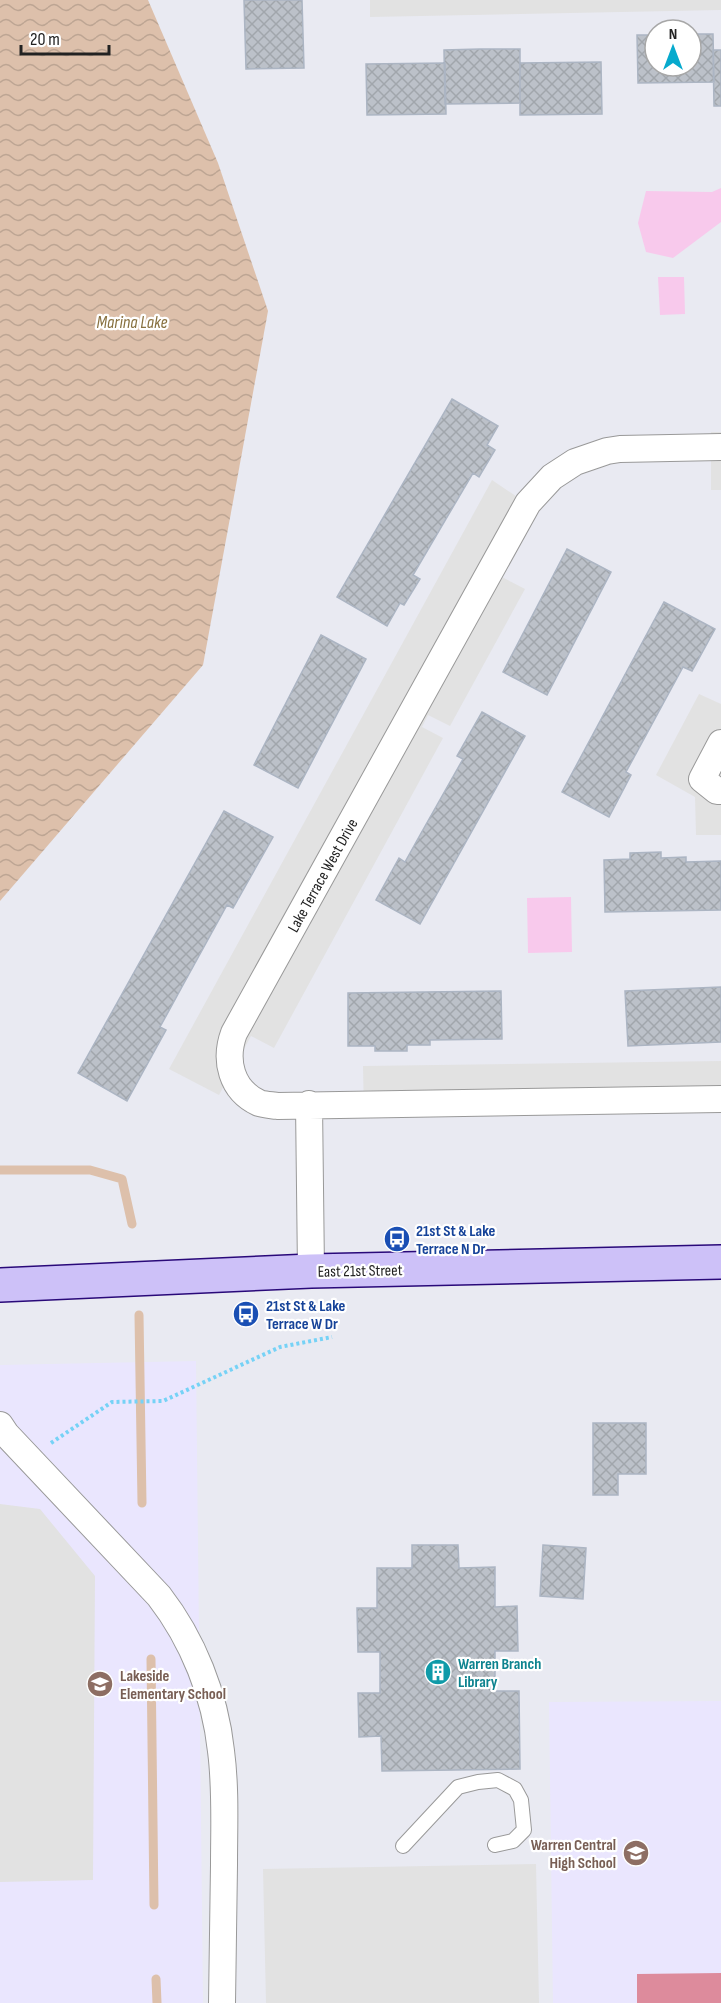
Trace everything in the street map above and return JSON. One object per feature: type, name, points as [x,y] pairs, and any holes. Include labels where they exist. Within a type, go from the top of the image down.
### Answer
[{"type":"main road","name":"East 21st Street","points":[[0,1285],[311,1271],[721,1262]]},
{"type":"street","name":"Lake Terrace West Drive","points":[[309,1104],[278,1106],[262,1104],[248,1097],[233,1077],[229,1062],[229,1048],[234,1033],[524,510],[552,477],[575,462],[607,451],[721,447]]},
{"type":"street","points":[[721,743],[702,779],[717,791],[721,791]]},
{"type":"street","points":[[311,1271],[309,1104],[721,1098]]},
{"type":"street","points":[[0,1425],[27,1457],[159,1596],[177,1619],[201,1670],[212,1705],[221,1750],[224,1790],[222,2003]]},
{"type":"lane","points":[[404,1846],[458,1787],[498,1780],[515,1789],[521,1800],[524,1830],[513,1840],[495,1845]]},
{"type":"path","points":[[27,1457],[112,1402],[163,1401],[280,1347],[332,1336]]},
{"type":"shaded area","points":[[370,0],[721,0],[721,10],[370,17]]},
{"type":"shaded area","points":[[721,188],[721,222],[673,258],[646,252],[638,223],[646,191],[712,192]]},
{"type":"shaded area","points":[[658,277],[684,277],[685,314],[660,315]]},
{"type":"shaded area","points":[[711,432],[721,432],[721,490],[711,490]]},
{"type":"shaded area","points":[[492,480],[538,511],[502,577],[525,589],[450,726],[428,715],[422,727],[443,738],[274,1048],[251,1036],[219,1095],[169,1069]]},
{"type":"shaded area","points":[[699,694],[721,704],[721,835],[696,835],[695,797],[656,775]]},
{"type":"shaded area","points":[[571,897],[572,952],[528,953],[527,898]]},
{"type":"shaded area","points":[[721,1061],[721,1111],[364,1116],[363,1066]]},
{"type":"shaded area","name":"Lakeside Elementary School","points":[[196,1361],[203,2003],[0,2003],[0,1365]]},
{"type":"shaded area","points":[[0,1504],[40,1509],[95,1576],[93,1880],[0,1882]]},
{"type":"shaded area","name":"Warren Central High School","points":[[721,1701],[721,2003],[553,2003],[549,1702]]},
{"type":"shaded area","points":[[536,1864],[539,2003],[266,2003],[263,1869]]},
{"type":"shaded area","points":[[721,1973],[721,2003],[637,2003],[637,1974]]},
{"type":"water","name":"Marina Lake","points":[[0,0],[148,0],[218,163],[268,311],[203,665],[0,901]]},
{"type":"building","points":[[244,0],[302,0],[304,68],[246,69]]},
{"type":"building","points":[[703,34],[713,34],[714,82],[638,83],[637,35],[643,35],[643,78],[703,78]]},
{"type":"building","points":[[520,49],[520,103],[445,104],[444,50]]},
{"type":"building","points":[[713,50],[721,50],[721,106],[714,106]]},
{"type":"building","points":[[601,62],[602,114],[520,115],[520,63]]},
{"type":"building","points":[[445,63],[446,114],[367,115],[366,64]]},
{"type":"building","points":[[452,399],[498,426],[487,445],[495,450],[479,477],[473,473],[413,575],[420,579],[404,605],[400,603],[387,626],[337,597]]},
{"type":"building","points":[[567,549],[611,572],[547,695],[503,672]]},
{"type":"building","points":[[664,602],[715,629],[692,671],[683,667],[626,772],[631,775],[609,817],[562,792]]},
{"type":"building","points":[[321,635],[366,659],[298,788],[254,765]]},
{"type":"building","points":[[482,712],[525,736],[420,924],[376,900],[399,858],[405,862],[463,759],[457,756]]},
{"type":"building","points":[[224,811],[273,837],[233,908],[227,905],[160,1027],[166,1030],[127,1101],[78,1073]]},
{"type":"building","points":[[661,852],[661,858],[686,857],[686,862],[721,861],[721,910],[605,912],[604,860],[630,859],[630,853]]},
{"type":"building","points":[[721,987],[721,1042],[628,1046],[625,991]]},
{"type":"building","points":[[501,991],[502,1039],[430,1040],[430,1045],[407,1045],[407,1051],[375,1051],[375,1046],[348,1046],[348,993]]},
{"type":"building","points":[[593,1423],[646,1423],[646,1474],[618,1474],[618,1495],[593,1495]]},
{"type":"building","name":"Warren Branch Library","points":[[412,1545],[458,1545],[459,1568],[495,1567],[495,1607],[517,1606],[518,1651],[495,1651],[495,1691],[519,1691],[520,1769],[382,1771],[381,1736],[359,1737],[358,1693],[380,1693],[380,1652],[358,1652],[357,1608],[377,1608],[377,1568],[412,1568]]},
{"type":"building","points":[[543,1545],[586,1548],[583,1599],[540,1596]]},
{"type":"waterway","points":[[0,1170],[90,1170],[122,1179],[132,1224]]},
{"type":"waterway","points":[[139,1315],[142,1503]]},
{"type":"waterway","points":[[151,1659],[154,1905]]},
{"type":"waterway","points":[[156,1979],[157,2003]]},
{"type":"place","name":"21st St & Lake Terrace N Dr","points":[[397,1239]]},
{"type":"place","name":"21st St & Lake Terrace W Dr","points":[[246,1314]]},
{"type":"place","name":"Warren Branch Library","points":[[438,1672]]},
{"type":"place","name":"Lakeside Elementary School","points":[[100,1684]]},
{"type":"place","name":"Warren Central High School","points":[[636,1853]]}]
